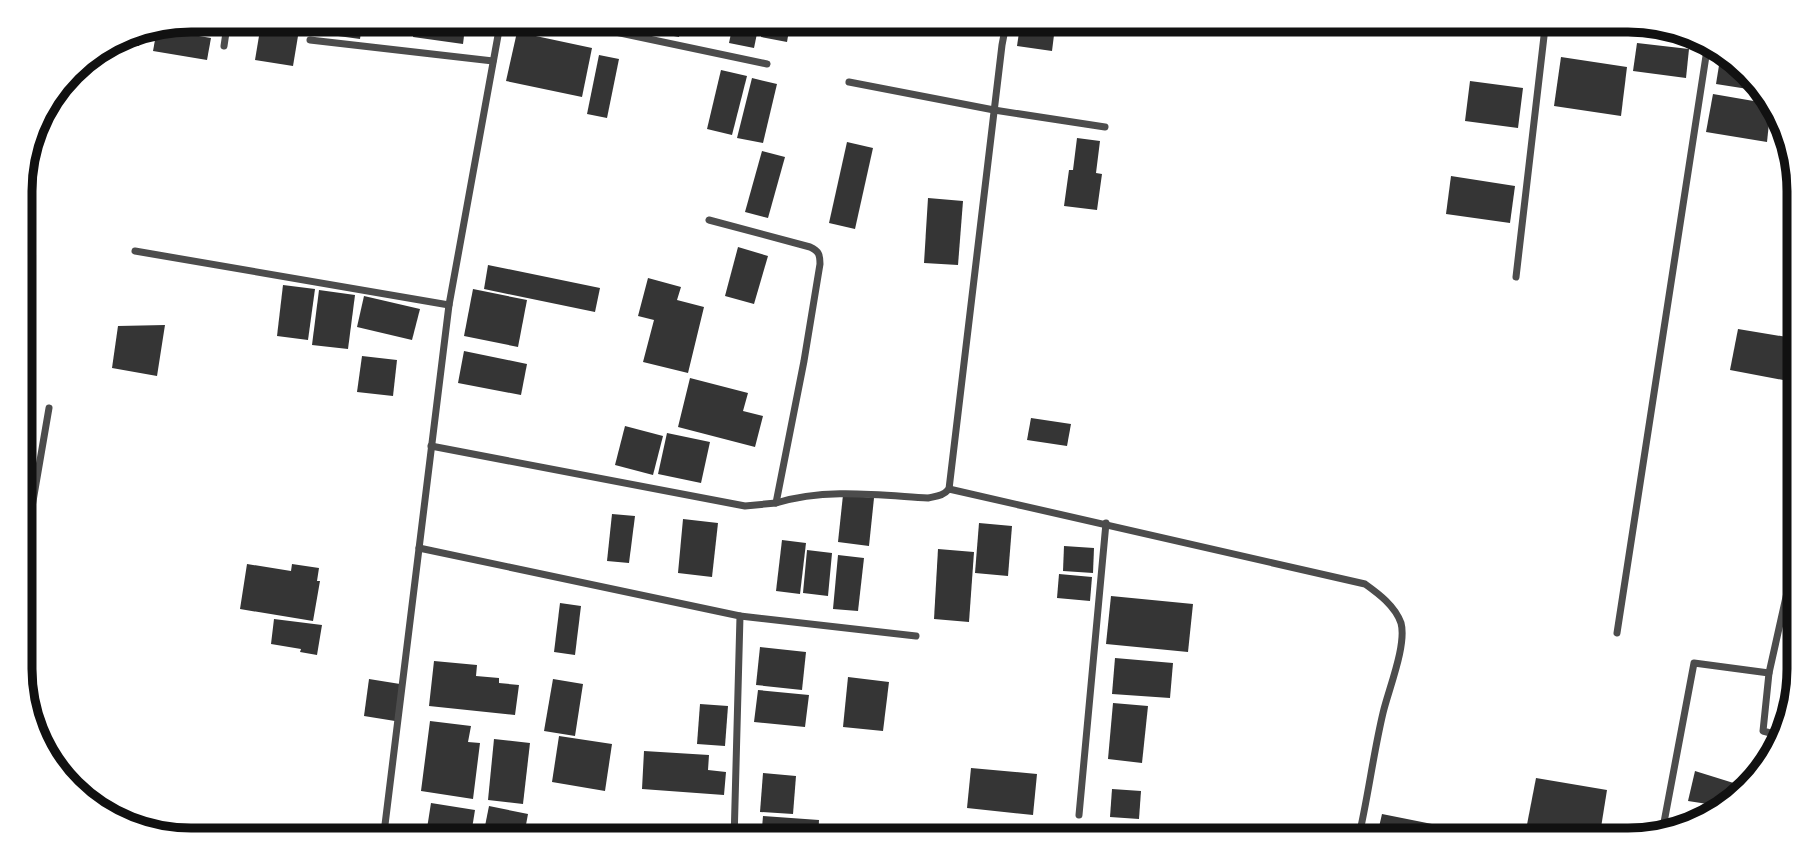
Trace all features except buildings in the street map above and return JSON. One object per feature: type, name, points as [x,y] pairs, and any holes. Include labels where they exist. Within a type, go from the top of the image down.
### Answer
[{"type":"street","points":[[224,46],[226,32]]},
{"type":"street","points":[[385,828],[449,305],[499,32]]},
{"type":"street","points":[[616,32],[767,64]]},
{"type":"street","points":[[431,446],[745,506],[842,493],[928,498],[946,493],[1004,32]]},
{"type":"street","points":[[1516,276],[1544,32]]},
{"type":"street","points":[[310,40],[494,61]]},
{"type":"street","points":[[1617,633],[1706,52]]},
{"type":"street","points":[[849,82],[994,110],[1105,127]]},
{"type":"street","points":[[709,220],[810,247],[820,254],[804,361],[776,503]]},
{"type":"street","points":[[135,251],[449,305]]},
{"type":"street","points":[[32,504],[49,408]]},
{"type":"street","points":[[948,489],[1365,584],[1381,595],[1401,624],[1402,643],[1382,715],[1360,828]]},
{"type":"street","points":[[1079,815],[1106,523]]},
{"type":"street","points":[[419,548],[740,616],[916,636]]},
{"type":"street","points":[[1773,734],[1763,731],[1769,673],[1787,593]]},
{"type":"street","points":[[734,828],[740,616]]},
{"type":"street","points":[[1664,824],[1694,663],[1769,673]]}]
